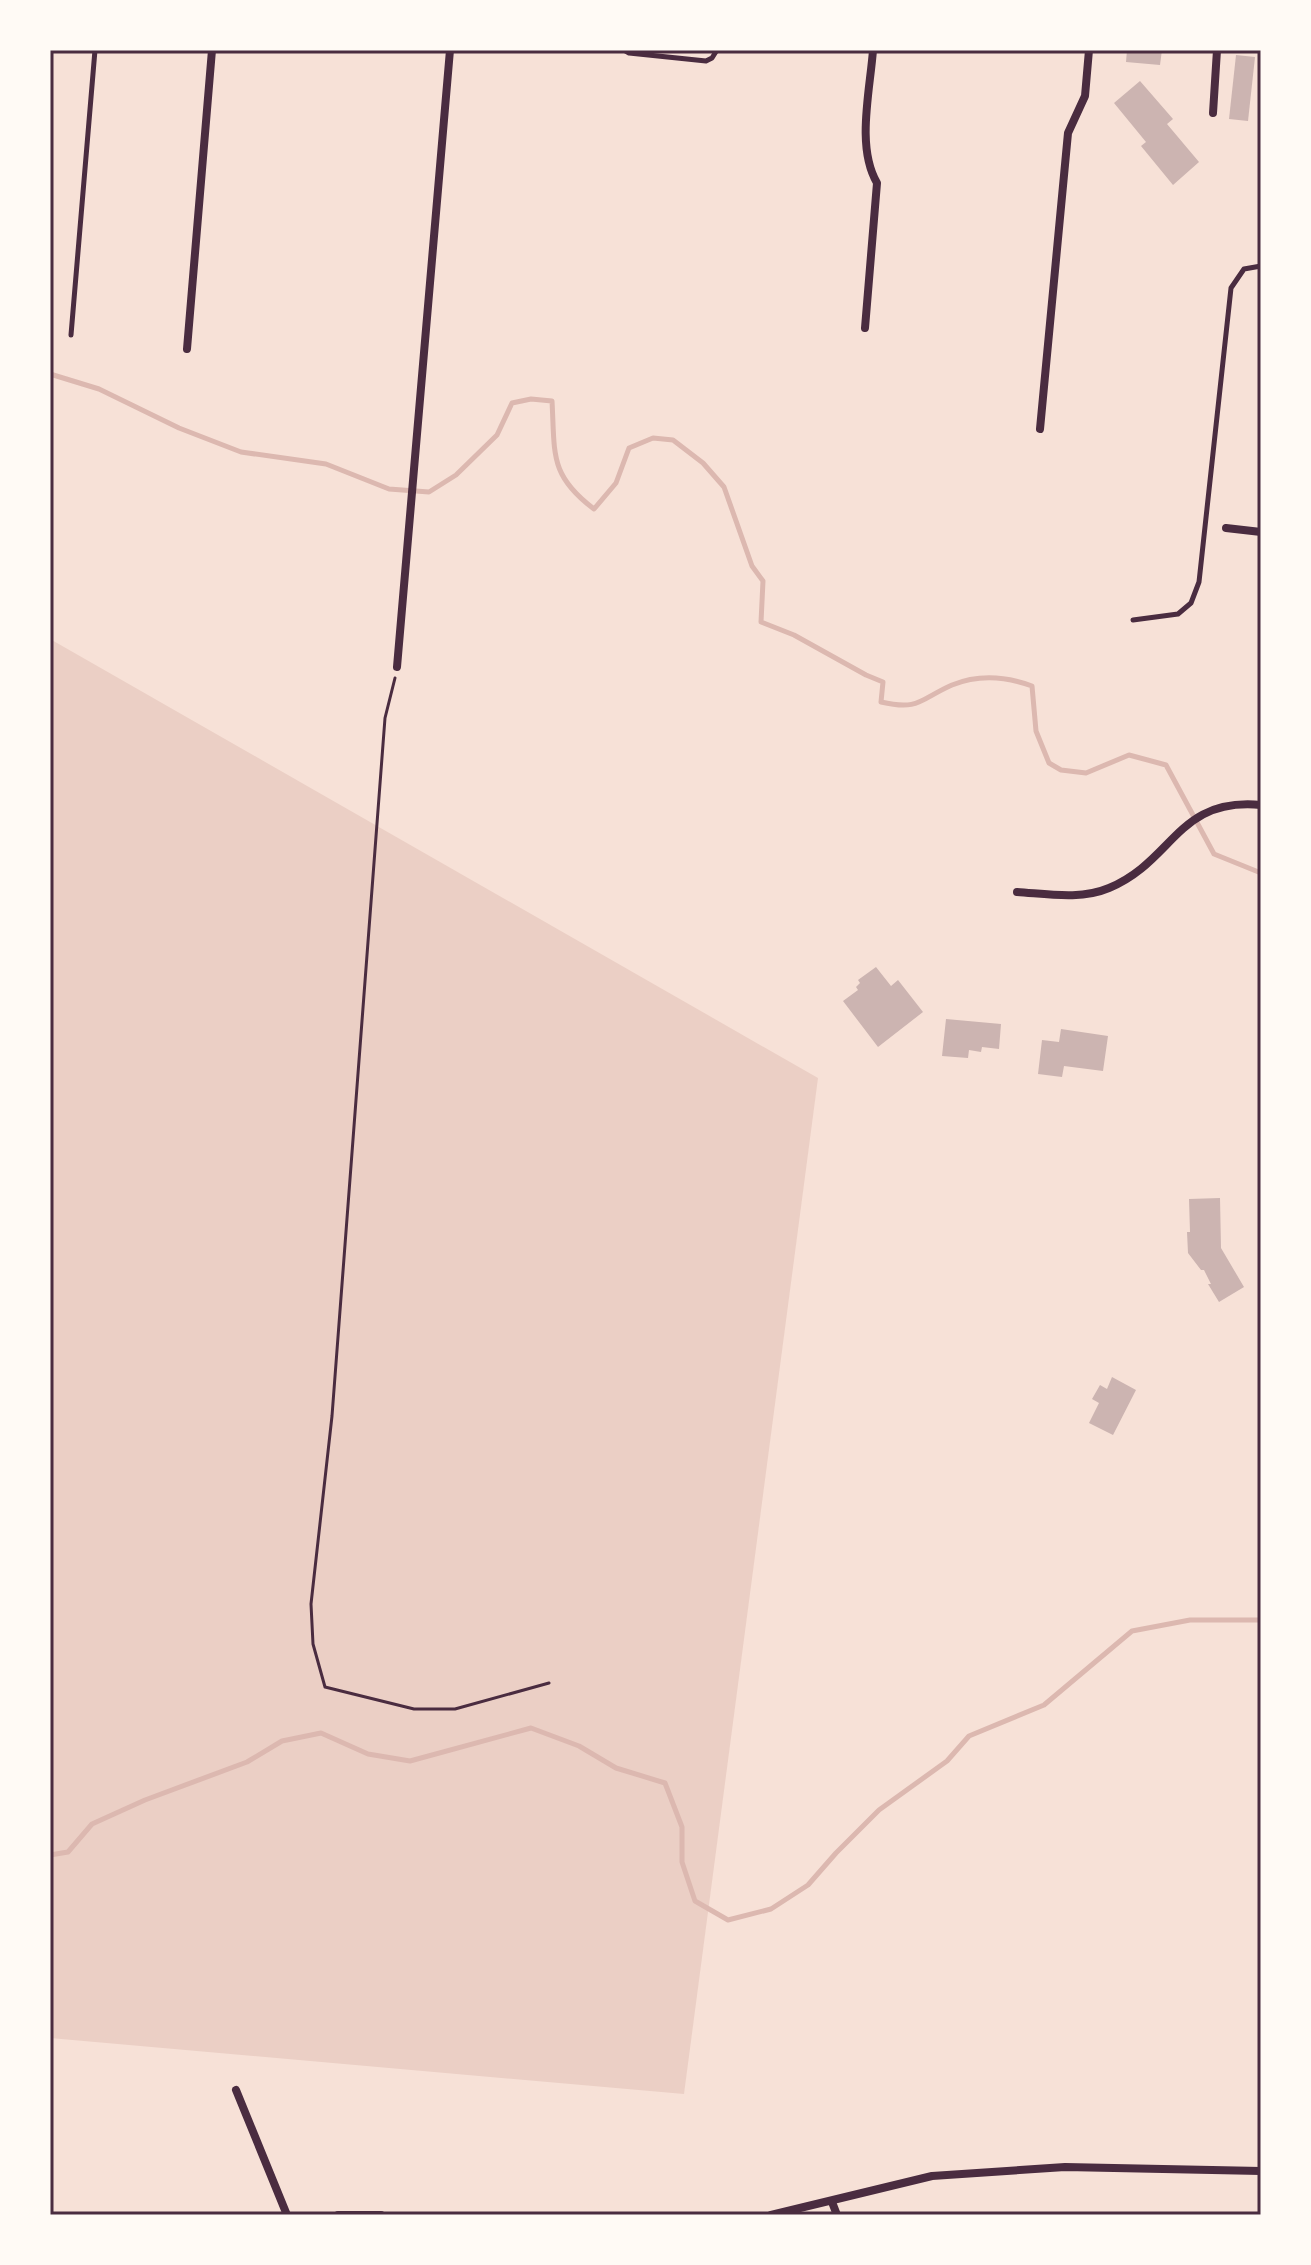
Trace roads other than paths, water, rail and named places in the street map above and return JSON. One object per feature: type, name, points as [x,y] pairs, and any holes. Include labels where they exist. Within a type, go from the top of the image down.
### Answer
[{"type":"street","points":[[187,349],[212,50]]},
{"type":"street","points":[[397,667],[450,50]]},
{"type":"street","points":[[865,328],[877,183],[865,150],[873,50]]},
{"type":"street","points":[[1040,429],[1068,133],[1085,96],[1089,50]]},
{"type":"street","points":[[1213,113],[1217,50]]},
{"type":"street","points":[[1226,528],[1261,532]]},
{"type":"street","points":[[1017,892],[1081,896],[1109,888],[1149,861],[1209,810],[1236,803],[1261,805]]},
{"type":"street","points":[[236,2090],[287,2215]]},
{"type":"street","points":[[771,2215],[932,2176],[1065,2167],[1261,2171]]},
{"type":"street","points":[[832,2202],[837,2215]]},
{"type":"street","points":[[338,2215],[381,2215]]},
{"type":"lane","points":[[71,335],[95,50]]},
{"type":"lane","points":[[624,50],[706,61],[717,50]]},
{"type":"lane","points":[[1133,620],[1178,614],[1196,594],[1231,288],[1244,269],[1261,266]]},
{"type":"waterway","points":[[50,374],[99,389],[179,428],[241,452],[326,464],[389,489],[429,492],[456,475],[497,435],[512,403],[531,399],[552,401],[557,462],[569,485],[594,509],[616,483],[629,448],[653,438],[673,440],[703,463],[724,487],[752,566],[763,581],[761,622],[794,635],[883,682],[881,702],[912,704],[962,681],[982,678],[1002,678],[1032,686],[1036,731],[1049,763],[1061,770],[1086,773],[1129,755],[1166,765],[1214,854],[1261,873]]},
{"type":"waterway","points":[[50,1855],[68,1852],[92,1824],[145,1800],[247,1762],[282,1741],[321,1733],[368,1754],[410,1761],[531,1728],[579,1746],[616,1768],[665,1783],[682,1827],[682,1862],[695,1901],[728,1920],[771,1909],[808,1885],[879,1810],[947,1761],[969,1736],[1044,1705],[1132,1631],[1190,1620],[1261,1620]]}]
